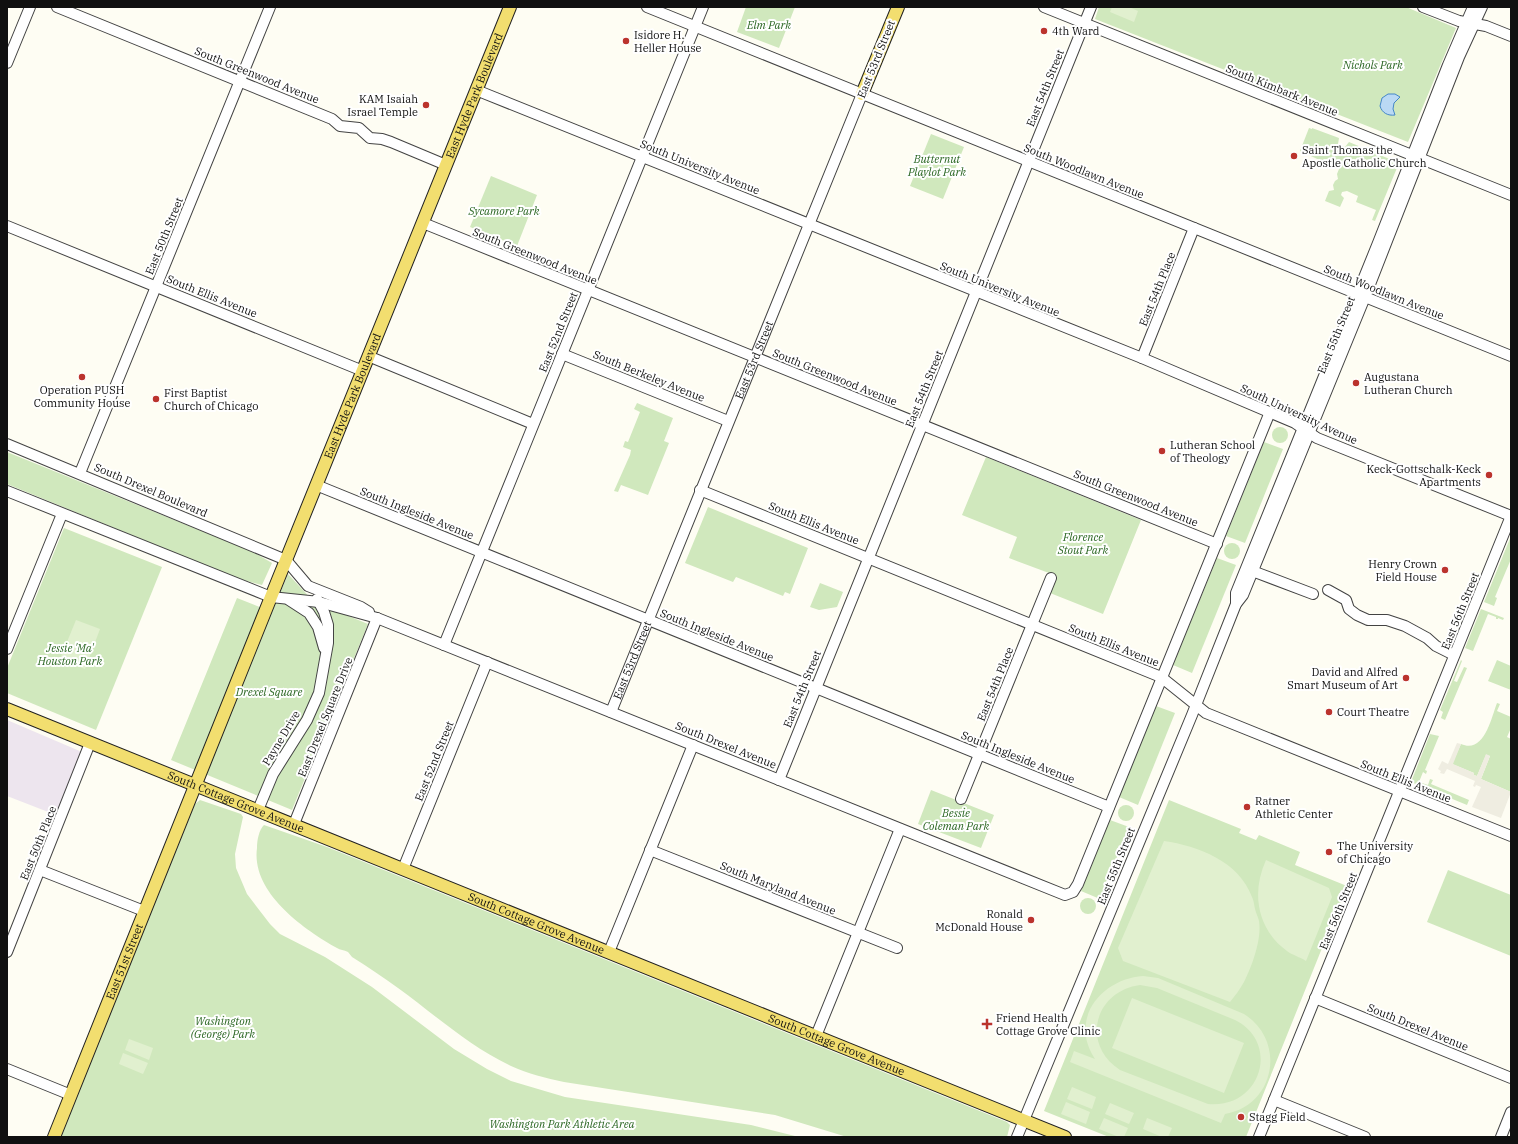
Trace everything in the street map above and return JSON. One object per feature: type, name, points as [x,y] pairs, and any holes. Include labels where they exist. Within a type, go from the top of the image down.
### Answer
[{"type":"main road","name":"East Hyde Park Boulevard","points":[[195,785],[510,7]]},
{"type":"main road","name":"East 53rd Street","points":[[862,94],[898,7]]},
{"type":"main road","name":"South Cottage Grove Avenue","points":[[7,709],[1065,1137]]},
{"type":"main road","name":"East 51st Street","points":[[54,1137],[195,785]]},
{"type":"street","points":[[7,62],[30,7]]},
{"type":"street","name":"South Greenwood Avenue","points":[[56,7],[332,119],[340,126],[359,128],[370,138],[382,139],[391,142],[446,165]]},
{"type":"street","name":"East 50th Street","points":[[80,473],[270,7]]},
{"type":"street","name":"South Woodlawn Avenue","points":[[648,7],[1511,356]]},
{"type":"street","name":"East 52nd Street","points":[[444,645],[703,7]]},
{"type":"street","name":"South Kimbark Avenue","points":[[1044,7],[1511,195]]},
{"type":"street","name":"East 54th Street","points":[[779,780],[1091,7]]},
{"type":"street","points":[[1423,7],[1459,22],[1486,26],[1511,36]]},
{"type":"street","name":"East 55th Street","points":[[1471,23],[1474,7]]},
{"type":"street","name":"East 55th Street","points":[[1017,1137],[1196,705],[1236,604],[1243,595],[1249,570],[1361,296],[1415,157],[1448,65],[1471,23],[1482,7]]},
{"type":"street","name":"South University Avenue","points":[[476,90],[1142,358],[1270,412],[1306,430],[1320,439],[1511,516]]},
{"type":"street","name":"East 53rd Street","points":[[610,712],[862,94]]},
{"type":"street","name":"South Greenwood Avenue","points":[[423,223],[1217,544]]},
{"type":"street","name":"South Ellis Avenue","points":[[7,226],[363,371]]},
{"type":"street","name":"East 54th Place","points":[[1142,358],[1194,228]]},
{"type":"street","name":"South Berkeley Avenue","points":[[562,354],[728,421]]},
{"type":"street","points":[[368,356],[533,424]]},
{"type":"street","points":[[1110,807],[1270,412]]},
{"type":"street","name":"South Drexel Boulevard","points":[[7,444],[80,473],[286,560]]},
{"type":"street","name":"South Ingleside Avenue","points":[[316,485],[1110,807]]},
{"type":"street","name":"South Ellis Avenue","points":[[700,490],[1162,677],[1206,713],[1511,836]]},
{"type":"street","points":[[7,491],[271,597]]},
{"type":"street","points":[[7,649],[62,514]]},
{"type":"street","name":"East 56th Street","points":[[1259,1137],[1511,516]]},
{"type":"street","name":"South Drexel Avenue","points":[[286,560],[308,586],[361,608],[378,618]]},
{"type":"street","points":[[1249,570],[1312,594]]},
{"type":"street","name":"East 54th Place","points":[[961,799],[1051,578]]},
{"type":"street","name":"Payne Drive","points":[[258,810],[276,768],[307,720],[314,706],[322,680],[325,654],[328,643],[328,625],[319,602],[308,586]]},
{"type":"street","points":[[1328,590],[1346,600],[1348,609],[1357,615],[1368,620],[1387,620],[1405,626],[1427,638],[1436,646],[1454,655]]},
{"type":"street","name":"South Drexel Avenue","points":[[271,597],[304,599],[378,618],[1065,895],[1073,892],[1078,884],[1110,807]]},
{"type":"street","name":"South Drexel Avenue","points":[[288,599],[309,613]]},
{"type":"street","name":"Payne Drive","points":[[309,613],[318,626],[324,643],[325,654]]},
{"type":"street","name":"East Drexel Square Drive","points":[[294,824],[378,618]]},
{"type":"street","name":"East 52nd Street","points":[[403,869],[487,662]]},
{"type":"street","name":"East 50th Place","points":[[7,952],[90,743]]},
{"type":"street","points":[[609,952],[692,745]]},
{"type":"street","points":[[816,1036],[900,828]]},
{"type":"street","name":"South Maryland Avenue","points":[[650,850],[898,948]]},
{"type":"street","points":[[40,870],[144,911]]},
{"type":"street","name":"South Drexel Avenue","points":[[1315,998],[1511,1078]]},
{"type":"street","points":[[7,1069],[70,1095]]},
{"type":"street","points":[[1274,1100],[1365,1137]]},
{"type":"street","points":[[1501,1137],[1511,1112]]},
{"type":"shaded area","points":[[7,720],[82,752],[56,815],[7,796]]},
{"type":"shaded area","points":[[1457,743],[1461,744],[1453,764],[1474,773],[1474,775],[1477,776],[1486,754],[1490,756],[1481,779],[1511,792],[1501,818],[1472,807],[1481,787],[1476,785],[1475,787],[1473,786],[1475,781],[1447,769],[1444,774],[1440,773],[1441,771],[1438,769],[1442,761],[1448,764]]},
{"type":"green space","name":"Elm Park","points":[[746,7],[795,7],[779,48],[737,32]]},
{"type":"green space","name":"Nichols Park","points":[[1099,7],[1406,7],[1456,28],[1408,142],[1095,19]]},
{"type":"green space","points":[[1112,7],[1129,7],[1138,11],[1134,22],[1110,12]]},
{"type":"green space","points":[[1309,128],[1339,138],[1338,144],[1345,147],[1349,142],[1399,163],[1375,221],[1372,220],[1376,210],[1356,202],[1358,196],[1347,191],[1342,192],[1341,195],[1344,198],[1340,207],[1325,201],[1329,191],[1334,190],[1333,185],[1338,179],[1337,174],[1339,169],[1300,151]]},
{"type":"green space","name":"Butternut Playlot Park","points":[[931,134],[964,147],[943,199],[910,186]]},
{"type":"green space","name":"Sycamore Park","points":[[491,176],[537,195],[517,246],[470,227]]},
{"type":"green space","points":[[637,403],[673,418],[664,441],[669,443],[648,495],[621,485],[618,492],[614,491],[630,455],[631,450],[623,447],[625,441],[628,442],[640,412],[634,409]]},
{"type":"green space","points":[[1277,427],[1283,427],[1288,432],[1286,441],[1283,443],[1277,443],[1272,438],[1272,432]]},
{"type":"green space","points":[[1264,442],[1283,449],[1245,543],[1226,536]]},
{"type":"green space","points":[[7,452],[253,552],[272,563],[262,585],[239,579],[7,484]]},
{"type":"green space","name":"Florence Stout Park","points":[[986,457],[1141,520],[1103,614],[1050,593],[1057,576],[1009,558],[1017,537],[962,515]]},
{"type":"green space","points":[[708,507],[808,548],[790,594],[785,592],[783,596],[736,577],[733,582],[685,563]]},
{"type":"green space","name":"Jessie 'Ma' Houston Park","points":[[64,528],[162,567],[96,730],[7,693],[7,668]]},
{"type":"green space","points":[[1511,536],[1511,559],[1495,597],[1497,598],[1494,606],[1484,602]]},
{"type":"green space","points":[[1229,543],[1235,543],[1240,548],[1238,557],[1235,559],[1229,559],[1224,554],[1224,548]]},
{"type":"green space","points":[[1217,558],[1236,565],[1192,673],[1173,665]]},
{"type":"green space","name":"Drexel Square","points":[[288,574],[314,602],[368,624],[292,810],[171,760],[237,598],[272,612]]},
{"type":"green space","points":[[820,583],[843,592],[837,607],[819,610],[810,607]]},
{"type":"green space","points":[[1481,609],[1504,618],[1503,620],[1498,618],[1496,619],[1496,617],[1488,614],[1473,651],[1465,648]]},
{"type":"green space","points":[[76,620],[100,629],[85,669],[60,659]]},
{"type":"green space","points":[[1461,660],[1462,661],[1454,681],[1457,682],[1464,667],[1467,668],[1445,720],[1441,718],[1443,712],[1440,710]]},
{"type":"green space","points":[[1497,660],[1511,666],[1511,690],[1488,681]]},
{"type":"green space","points":[[1497,703],[1500,704],[1497,711],[1511,717],[1511,728],[1507,737],[1511,739],[1511,792],[1481,779],[1490,756],[1486,755],[1477,776],[1473,775],[1474,773],[1452,764],[1461,744],[1469,746],[1481,740],[1489,726]]},
{"type":"green space","points":[[1156,706],[1175,713],[1138,805],[1119,797]]},
{"type":"green space","points":[[1430,734],[1439,736],[1425,770],[1427,771],[1426,774],[1423,772],[1419,782],[1428,785],[1430,779],[1433,780],[1431,784],[1469,800],[1467,805],[1411,782]]},
{"type":"green space","name":"Bessie Coleman Park","points":[[931,790],[994,815],[981,848],[918,824]]},
{"type":"green space","name":"Washington (George) Park","points":[[200,800],[241,814],[243,817],[235,854],[236,868],[247,894],[270,924],[280,934],[325,957],[372,987],[454,1049],[487,1069],[511,1081],[565,1097],[751,1125],[799,1137],[60,1137],[195,804]]},
{"type":"green space","points":[[1169,800],[1241,829],[1239,833],[1256,840],[1259,835],[1300,852],[1295,865],[1347,886],[1246,1137],[1109,1137],[1044,1111]]},
{"type":"green space","points":[[1126,805],[1132,807],[1134,813],[1132,819],[1126,821],[1120,819],[1118,813],[1120,807]]},
{"type":"green space","points":[[1110,820],[1129,827],[1100,899],[1081,891]]},
{"type":"green space","points":[[264,825],[327,847],[1007,1122],[1010,1125],[1007,1137],[847,1137],[775,1115],[564,1082],[537,1076],[517,1069],[467,1040],[392,984],[352,957],[348,952],[338,949],[309,931],[295,920],[271,894],[262,880],[257,864],[257,848],[258,839]]},
{"type":"green space","points":[[1164,841],[1177,843],[1203,851],[1216,857],[1238,874],[1246,884],[1253,898],[1260,928],[1258,944],[1244,982],[1230,1002],[1123,961],[1118,948]]},
{"type":"green space","points":[[1266,860],[1329,888],[1332,897],[1306,961],[1289,952],[1277,942],[1263,921],[1258,897],[1261,872]]},
{"type":"green space","points":[[1448,870],[1511,895],[1511,956],[1427,922]]},
{"type":"green space","points":[[1085,898],[1091,898],[1096,903],[1094,912],[1091,914],[1085,914],[1080,909],[1080,903]]},
{"type":"green space","points":[[1143,976],[1158,978],[1244,1014],[1258,1026],[1266,1040],[1270,1055],[1269,1071],[1264,1086],[1255,1099],[1242,1109],[1225,1114],[1221,1123],[1070,1062],[1074,1051],[1095,1059],[1089,1048],[1086,1037],[1088,1013],[1101,994],[1110,987],[1131,978]],"holes":[[[1140,985],[1157,988],[1235,1020],[1249,1030],[1258,1044],[1261,1058],[1259,1072],[1252,1086],[1241,1096],[1226,1103],[1208,1104],[1120,1070],[1108,1059],[1100,1047],[1097,1033],[1098,1020],[1103,1008],[1112,997],[1125,989]]]},
{"type":"green space","points":[[1132,998],[1244,1043],[1224,1093],[1112,1048]]},
{"type":"green space","points":[[129,1039],[153,1048],[149,1060],[125,1050]]},
{"type":"green space","points":[[123,1053],[148,1063],[143,1074],[119,1064]]},
{"type":"green space","points":[[1072,1087],[1096,1097],[1092,1109],[1067,1099]]},
{"type":"green space","points":[[1066,1102],[1090,1112],[1086,1124],[1061,1114]]},
{"type":"green space","points":[[1110,1103],[1134,1113],[1129,1124],[1105,1114]]},
{"type":"green space","points":[[1104,1118],[1128,1128],[1124,1137],[1119,1137],[1099,1129]]},
{"type":"green space","points":[[1147,1118],[1172,1128],[1168,1137],[1162,1137],[1143,1129]]},
{"type":"water","points":[[1388,94],[1395,94],[1400,97],[1394,103],[1393,109],[1395,115],[1386,114],[1380,106],[1382,98]]},
{"type":"place","name":"4th Ward","points":[[1044,31]]},
{"type":"place","name":"Isidore H. Heller House","points":[[626,41]]},
{"type":"place","name":"KAM Isaiah Israel Temple","points":[[426,105]]},
{"type":"place","name":"Saint Thomas the Apostle Catholic Church","points":[[1294,156]]},
{"type":"place","name":"Operation PUSH Community House","points":[[82,377]]},
{"type":"place","name":"Augustana Lutheran Church","points":[[1356,383]]},
{"type":"place","name":"First Baptist Church of Chicago","points":[[156,399]]},
{"type":"place","name":"Lutheran School of Theology","points":[[1162,451]]},
{"type":"place","name":"Keck-Gottschalk-Keck Apartments","points":[[1489,475]]},
{"type":"place","name":"Henry Crown Field House","points":[[1445,570]]},
{"type":"place","name":"David and Alfred Smart Museum of Art","points":[[1406,678]]},
{"type":"place","name":"Court Theatre","points":[[1329,712]]},
{"type":"place","name":"Ratner Athletic Center","points":[[1247,807]]},
{"type":"place","name":"The University of Chicago","points":[[1329,852]]},
{"type":"place","name":"Ronald McDonald House","points":[[1031,920]]},
{"type":"place","name":"Friend Health Cottage Grove Clinic","points":[[987,1024]]},
{"type":"place","name":"Stagg Field","points":[[1241,1117]]},
{"type":"park label","name":"Washington Park Athletic Area","points":[[562,1124]]}]
